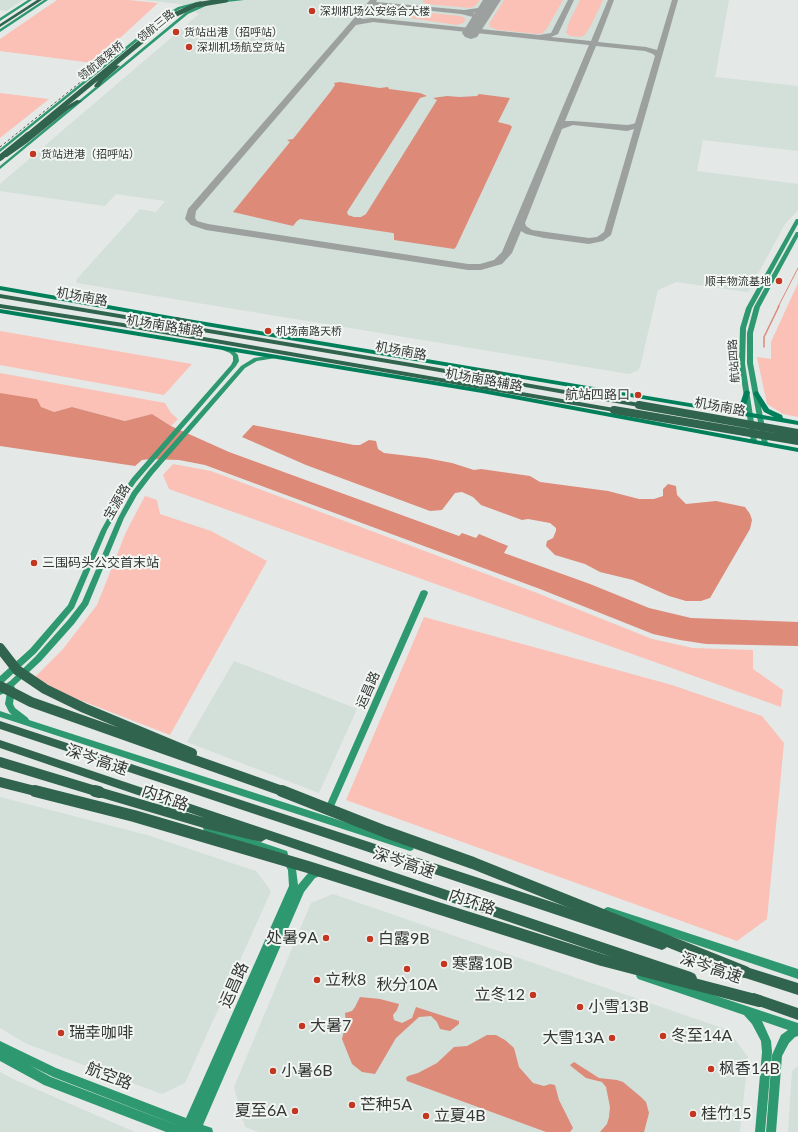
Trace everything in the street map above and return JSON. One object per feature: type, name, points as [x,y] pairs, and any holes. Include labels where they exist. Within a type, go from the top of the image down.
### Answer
[{"type":"highway","name":"领航高架桥","points":[[0,159],[172,16],[185,9],[203,3],[226,0]]},
{"type":"highway","points":[[0,26],[38,1]]},
{"type":"highway","points":[[97,86],[101,80],[151,37],[156,30]]},
{"type":"highway","points":[[0,159],[26,142],[67,108],[79,101]]},
{"type":"highway","name":"机场南路","points":[[0,296],[411,364],[617,401],[638,409],[798,441]]},
{"type":"highway","name":"机场南路","points":[[0,306],[123,325],[614,410],[638,409],[798,433]]},
{"type":"highway","points":[[176,319],[256,339]]},
{"type":"highway","points":[[154,337],[252,347]]},
{"type":"highway","points":[[411,364],[499,373]]},
{"type":"highway","points":[[638,409],[798,428]]},
{"type":"highway","points":[[638,409],[798,446]]},
{"type":"highway","points":[[0,648],[17,670],[34,683],[61,698],[265,784],[386,832],[473,863],[745,972]]},
{"type":"highway","points":[[0,686],[31,702],[265,784]]},
{"type":"highway","name":"深岑高速","points":[[0,725],[798,990]]},
{"type":"highway","name":"深岑高速","points":[[0,744],[798,1014]]},
{"type":"highway","points":[[0,762],[207,824],[317,850]]},
{"type":"highway","points":[[0,782],[134,816],[308,867],[602,960],[759,1001]]},
{"type":"main road","name":"机场南路辅路","points":[[0,288],[176,319],[798,423]]},
{"type":"main road","name":"机场南路辅路","points":[[0,311],[482,391],[798,450]]},
{"type":"main road","points":[[704,408],[725,410],[736,408],[742,405],[747,392]]},
{"type":"main road","points":[[756,393],[764,407],[769,412],[778,417],[798,423]]},
{"type":"main road","points":[[676,403],[704,411],[712,418],[713,424],[710,428],[696,431]]},
{"type":"street","points":[[0,20],[30,0]]},
{"type":"street","points":[[0,31],[46,0]]},
{"type":"street","name":"领航三路","points":[[0,151],[175,10],[193,3],[242,0]]},
{"type":"street","name":"领航三路","points":[[0,168],[162,32],[192,10],[214,1]]},
{"type":"street","points":[[169,27],[175,29]]},
{"type":"street","points":[[148,31],[162,32]]},
{"type":"street","points":[[15,155],[24,156]]},
{"type":"street","name":"航站四路","points":[[754,442],[742,355],[745,320],[749,308],[798,220]]},
{"type":"street","name":"航站四路","points":[[765,444],[749,349],[752,324],[762,299],[798,233]]},
{"type":"street","points":[[214,346],[228,350],[234,354],[236,358],[233,366]]},
{"type":"street","name":"宝源路","points":[[0,692],[13,683],[52,645],[85,603],[121,518],[134,494],[151,472],[242,367],[250,361],[260,358],[286,358]]},
{"type":"street","points":[[233,366],[240,362],[243,364],[242,367]]},
{"type":"street","name":"宝源路","points":[[0,681],[25,659],[60,620],[74,600],[112,513],[141,470],[233,366]]},
{"type":"street","name":"运昌路","points":[[325,819],[424,592]]},
{"type":"street","points":[[13,683],[9,695],[9,704],[12,710],[30,724]]},
{"type":"street","name":"内环路","points":[[0,714],[798,974]]},
{"type":"street","name":"内环路","points":[[0,759],[278,852],[798,1030]]},
{"type":"street","name":"运昌路","points":[[191,1129],[294,886],[292,869],[287,860],[278,852]]},
{"type":"street","name":"运昌路","points":[[191,1129],[301,889],[312,875],[331,870]]},
{"type":"street","points":[[746,1011],[756,1020],[766,1041],[767,1052],[760,1132]]},
{"type":"street","points":[[771,1132],[777,1055],[785,1038],[798,1030]]},
{"type":"street","name":"航空路","points":[[0,1046],[53,1072],[191,1129],[208,1132]]},
{"type":"street","name":"航空路","points":[[0,1056],[48,1081],[180,1132]]},
{"type":"shaded area","points":[[0,0],[23,0],[6,11],[0,10]]},
{"type":"shaded area","points":[[57,0],[129,0],[158,3],[93,63],[0,51],[0,39]]},
{"type":"shaded area","points":[[144,0],[729,0],[715,77],[798,86],[798,151],[703,140],[697,171],[798,184],[798,210],[785,224],[748,292],[676,282],[658,290],[640,367],[637,371],[629,374],[77,283],[76,280],[140,209],[156,212],[165,201],[116,194],[105,206],[0,191],[0,184],[199,14],[180,4]]},
{"type":"shaded area","points":[[423,0],[480,0],[475,6],[470,8],[427,4],[423,2]]},
{"type":"shaded area","points":[[504,0],[563,0],[547,28],[543,33],[538,34],[498,30],[490,27],[489,24]]},
{"type":"shaded area","points":[[580,0],[603,0],[585,35],[580,37],[570,36],[566,33],[569,22]]},
{"type":"shaded area","points":[[419,12],[461,16],[466,19],[463,23],[457,25],[410,18],[413,13]]},
{"type":"shaded area","points":[[340,82],[380,88],[388,87],[389,89],[420,93],[427,96],[420,98],[347,212],[348,215],[354,217],[361,217],[366,214],[437,100],[433,98],[447,96],[477,96],[479,94],[510,98],[498,122],[510,125],[512,127],[454,249],[394,240],[393,233],[300,219],[293,226],[233,212],[290,142],[287,140],[293,139],[331,91],[335,85],[334,83]]},
{"type":"shaded area","points":[[0,93],[49,99],[0,138]]},
{"type":"shaded area","points":[[798,283],[798,417],[783,414],[767,404],[757,357],[771,359],[771,342]]},
{"type":"shaded area","points":[[0,331],[192,364],[164,395],[0,365]]},
{"type":"shaded area","points":[[0,373],[165,403],[171,413],[178,419],[171,426],[152,414],[126,421],[72,407],[54,412],[0,393]]},
{"type":"shaded area","points":[[0,393],[37,399],[41,407],[54,412],[72,407],[125,421],[152,414],[171,426],[229,452],[459,536],[462,533],[476,538],[479,534],[508,546],[504,553],[590,584],[649,608],[691,618],[798,622],[798,646],[706,644],[653,634],[540,589],[205,465],[179,460],[151,459],[142,460],[135,466],[0,446]]},
{"type":"shaded area","points":[[253,425],[354,445],[360,445],[369,440],[376,441],[378,449],[384,453],[426,458],[452,463],[474,470],[481,469],[530,476],[540,482],[608,491],[639,499],[654,499],[663,496],[663,489],[668,484],[676,486],[677,495],[686,504],[716,501],[745,507],[752,520],[750,529],[710,598],[701,601],[686,601],[669,596],[633,580],[600,572],[585,564],[555,555],[546,546],[547,541],[553,538],[556,531],[556,528],[550,523],[528,519],[522,520],[481,505],[473,497],[462,492],[455,493],[442,510],[430,511],[306,465],[242,437]]},
{"type":"shaded area","points":[[173,464],[211,471],[537,593],[652,639],[693,648],[753,650],[753,669],[783,690],[781,707],[169,489],[163,475]]},
{"type":"shaded area","points":[[145,496],[157,500],[160,514],[211,531],[267,561],[170,735],[72,697],[34,678],[63,649],[97,605],[126,532]]},
{"type":"shaded area","points":[[424,617],[672,685],[762,716],[784,743],[767,919],[737,941],[346,800]]},
{"type":"shaded area","points":[[234,661],[357,709],[319,793],[187,742]]},
{"type":"shaded area","points":[[0,797],[147,835],[256,871],[271,891],[185,1083],[162,1094],[27,1044],[0,1028]]},
{"type":"shaded area","points":[[333,894],[728,1030],[748,1057],[740,1132],[259,1132],[245,1127],[234,1087],[311,903]]},
{"type":"shaded area","points":[[360,997],[380,999],[399,1004],[393,1015],[394,1020],[402,1023],[412,1018],[416,1007],[459,1021],[459,1024],[450,1031],[440,1029],[437,1022],[431,1016],[419,1017],[396,1038],[375,1074],[362,1072],[352,1064],[342,1039],[346,1023],[345,1013],[352,1011]]},
{"type":"shaded area","points":[[487,1035],[496,1035],[505,1040],[514,1048],[519,1067],[533,1083],[544,1086],[550,1084],[555,1085],[559,1100],[573,1128],[570,1132],[546,1132],[407,1081],[406,1078],[408,1076],[418,1073],[437,1063],[454,1047],[467,1046]]},
{"type":"shaded area","points":[[574,1062],[599,1078],[623,1082],[646,1102],[649,1113],[644,1132],[600,1132],[607,1124],[609,1117],[610,1107],[606,1087],[602,1082],[586,1078],[570,1065]]},
{"type":"shaded area","points":[[798,1066],[798,1132],[788,1132],[792,1071]]},
{"type":"shaded area","points":[[0,1072],[15,1080],[135,1132],[0,1132]]},
{"type":"waterway","points":[[778,307],[798,268]]},
{"type":"waterway","points":[[764,347],[764,337],[779,306]]},
{"type":"taxiway","points":[[368,7],[374,0]]},
{"type":"taxiway","points":[[541,37],[554,34],[571,0]]},
{"type":"taxiway","points":[[593,43],[611,0]]},
{"type":"taxiway","points":[[659,56],[675,0]]},
{"type":"taxiway","points":[[368,7],[376,4],[385,4],[462,12],[475,16],[479,20]]},
{"type":"taxiway","points":[[465,12],[480,10],[488,6]]},
{"type":"taxiway","points":[[353,24],[368,7]]},
{"type":"taxiway","points":[[353,24],[373,20],[593,43]]},
{"type":"taxiway","points":[[353,24],[191,211],[190,219],[194,223],[206,227],[468,267],[481,267],[498,262],[507,253],[559,128]]},
{"type":"taxiway","points":[[559,128],[593,43]]},
{"type":"taxiway","points":[[593,43],[646,49],[656,52],[659,56]]},
{"type":"taxiway","points":[[639,124],[659,56]]},
{"type":"taxiway","points":[[559,128],[565,124],[573,123],[627,128],[639,124]]},
{"type":"taxiway","points":[[521,219],[520,223],[522,228],[529,232],[544,235],[589,241],[600,239],[608,233],[639,124]]},
{"type":"runway","points":[[471,33],[492,0]]},
{"type":"railway","points":[[0,147],[113,56]]},
{"type":"place","name":"深圳机场公安综合大楼","points":[[312,11]]},
{"type":"place","name":"货站出港（招呼站）","points":[[176,32]]},
{"type":"place","name":"深圳机场航空货站","points":[[189,47]]},
{"type":"place","name":"货站进港（招呼站）","points":[[33,154]]},
{"type":"place","name":"顺丰物流基地","points":[[779,281]]},
{"type":"place","name":"机场南路天桥","points":[[268,331]]},
{"type":"place","name":"航站四路口","points":[[638,395]]},
{"type":"place","name":"三围码头公交首末站","points":[[34,563]]},
{"type":"place","name":"处暑9A","points":[[326,938]]},
{"type":"place","name":"白露9B","points":[[370,939]]},
{"type":"place","name":"寒露10B","points":[[444,964]]},
{"type":"place","name":"秋分10A","points":[[407,969]]},
{"type":"place","name":"立秋8","points":[[317,980]]},
{"type":"place","name":"立冬12","points":[[533,995]]},
{"type":"place","name":"小雪13B","points":[[580,1007]]},
{"type":"place","name":"大暑7","points":[[302,1026]]},
{"type":"place","name":"瑞幸咖啡","points":[[61,1033]]},
{"type":"place","name":"冬至14A","points":[[663,1036]]},
{"type":"place","name":"大雪13A","points":[[612,1038]]},
{"type":"place","name":"枫香14B","points":[[711,1069]]},
{"type":"place","name":"小暑6B","points":[[273,1071]]},
{"type":"place","name":"芒种5A","points":[[352,1105]]},
{"type":"place","name":"夏至6A","points":[[295,1111]]},
{"type":"place","name":"桂竹15","points":[[693,1114]]},
{"type":"place","name":"立夏4B","points":[[426,1116]]}]
